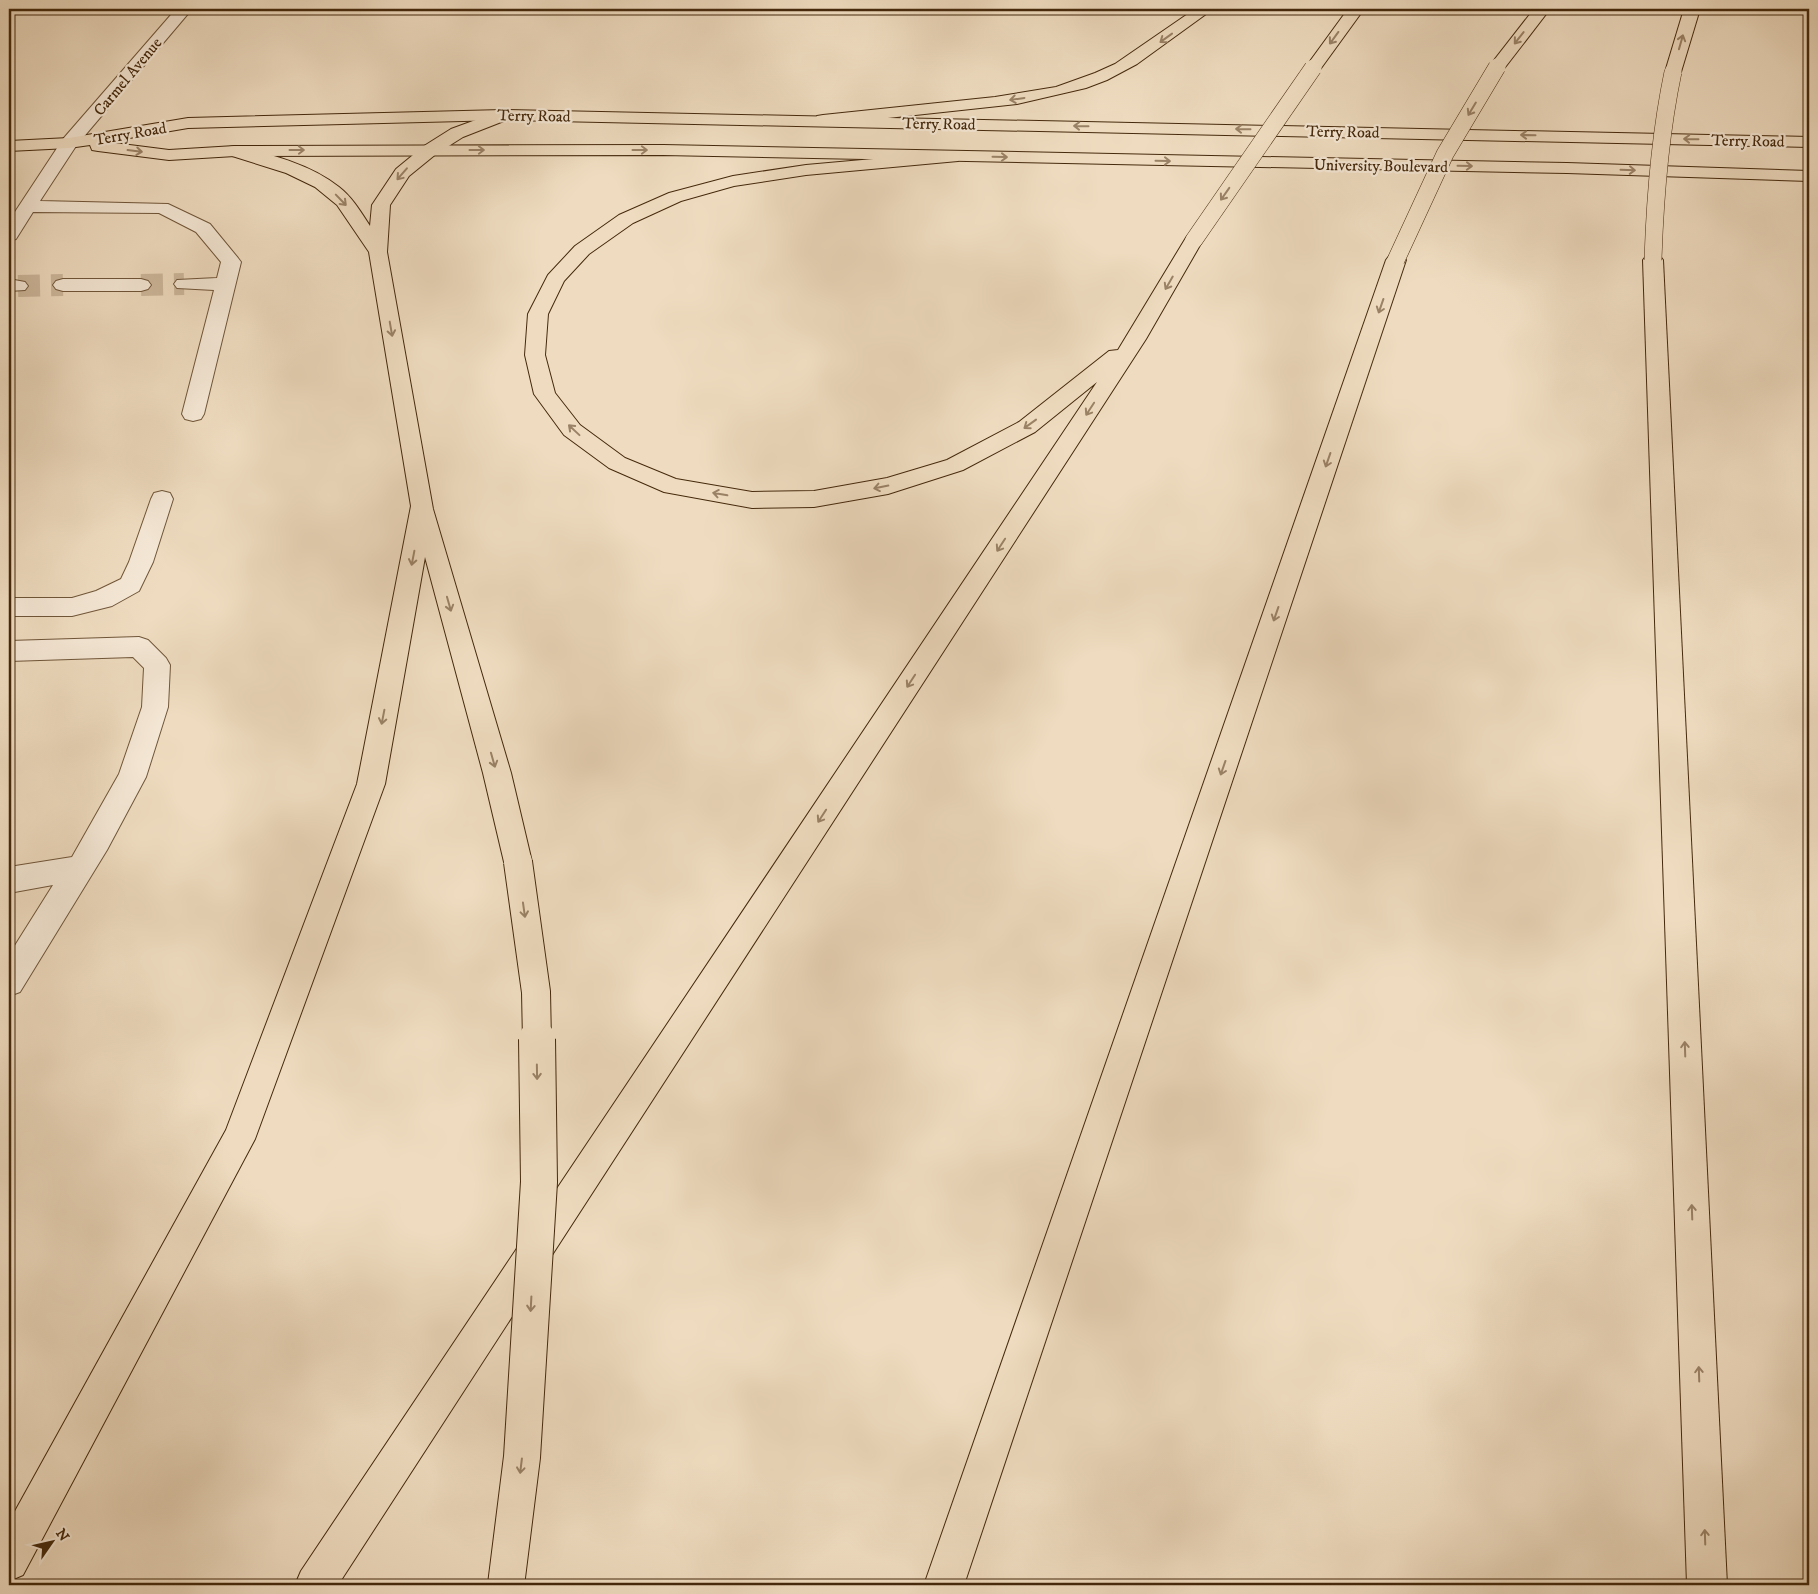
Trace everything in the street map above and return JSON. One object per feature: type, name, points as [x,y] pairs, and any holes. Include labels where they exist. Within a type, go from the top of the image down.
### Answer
[{"type":"main road","points":[[823,120],[996,102],[1043,95],[1086,83],[1120,68],[1205,9]]},
{"type":"main road","points":[[315,1585],[1136,339],[1194,240],[1356,9]]},
{"type":"main road","points":[[944,1585],[1396,260],[1445,154],[1497,67],[1542,9]]},
{"type":"main road","points":[[1692,10],[1673,72],[1663,114],[1656,176],[1652,260],[1707,1585]]},
{"type":"main road","name":"Terry Road","points":[[9,146],[70,143],[188,123],[503,114],[1809,142]]},
{"type":"main road","points":[[503,114],[457,134],[430,150],[402,173],[381,205],[378,252],[422,506],[497,773],[518,862],[536,992],[539,1182],[522,1457],[506,1585]]},
{"type":"main road","name":"Terry Road","points":[[70,143],[169,155],[235,151],[673,150],[952,157]]},
{"type":"main road","points":[[235,151],[287,166],[320,183],[342,200],[378,252]]},
{"type":"main road","points":[[952,157],[806,170],[733,181],[675,197],[626,219],[582,250],[555,279],[538,314],[535,355],[545,394],[572,430],[617,463],[672,486],[752,500],[814,499],[888,486],[955,465],[1027,427],[1136,339]]},
{"type":"main road","name":"University Boulevard","points":[[952,157],[1567,168],[1809,176]]},
{"type":"main road","points":[[9,1561],[239,1139],[371,784],[422,506]]},
{"type":"street","name":"Carmel Avenue","points":[[9,235],[70,143],[184,9]]},
{"type":"street","points":[[28,206],[162,208],[203,228],[231,262],[193,414]]},
{"type":"street","points":[[184,284],[226,284]]},
{"type":"street","points":[[63,285],[141,285]]},
{"type":"street","points":[[9,607],[72,607],[103,599],[130,585],[141,562],[162,499]]},
{"type":"street","points":[[9,651],[139,647],[157,665],[155,707],[132,777],[80,868],[9,982]]},
{"type":"street","points":[[9,880],[80,868]]},
{"type":"tunnel","points":[[141,285],[184,284]]},
{"type":"tunnel","points":[[18,286],[63,285]]}]
